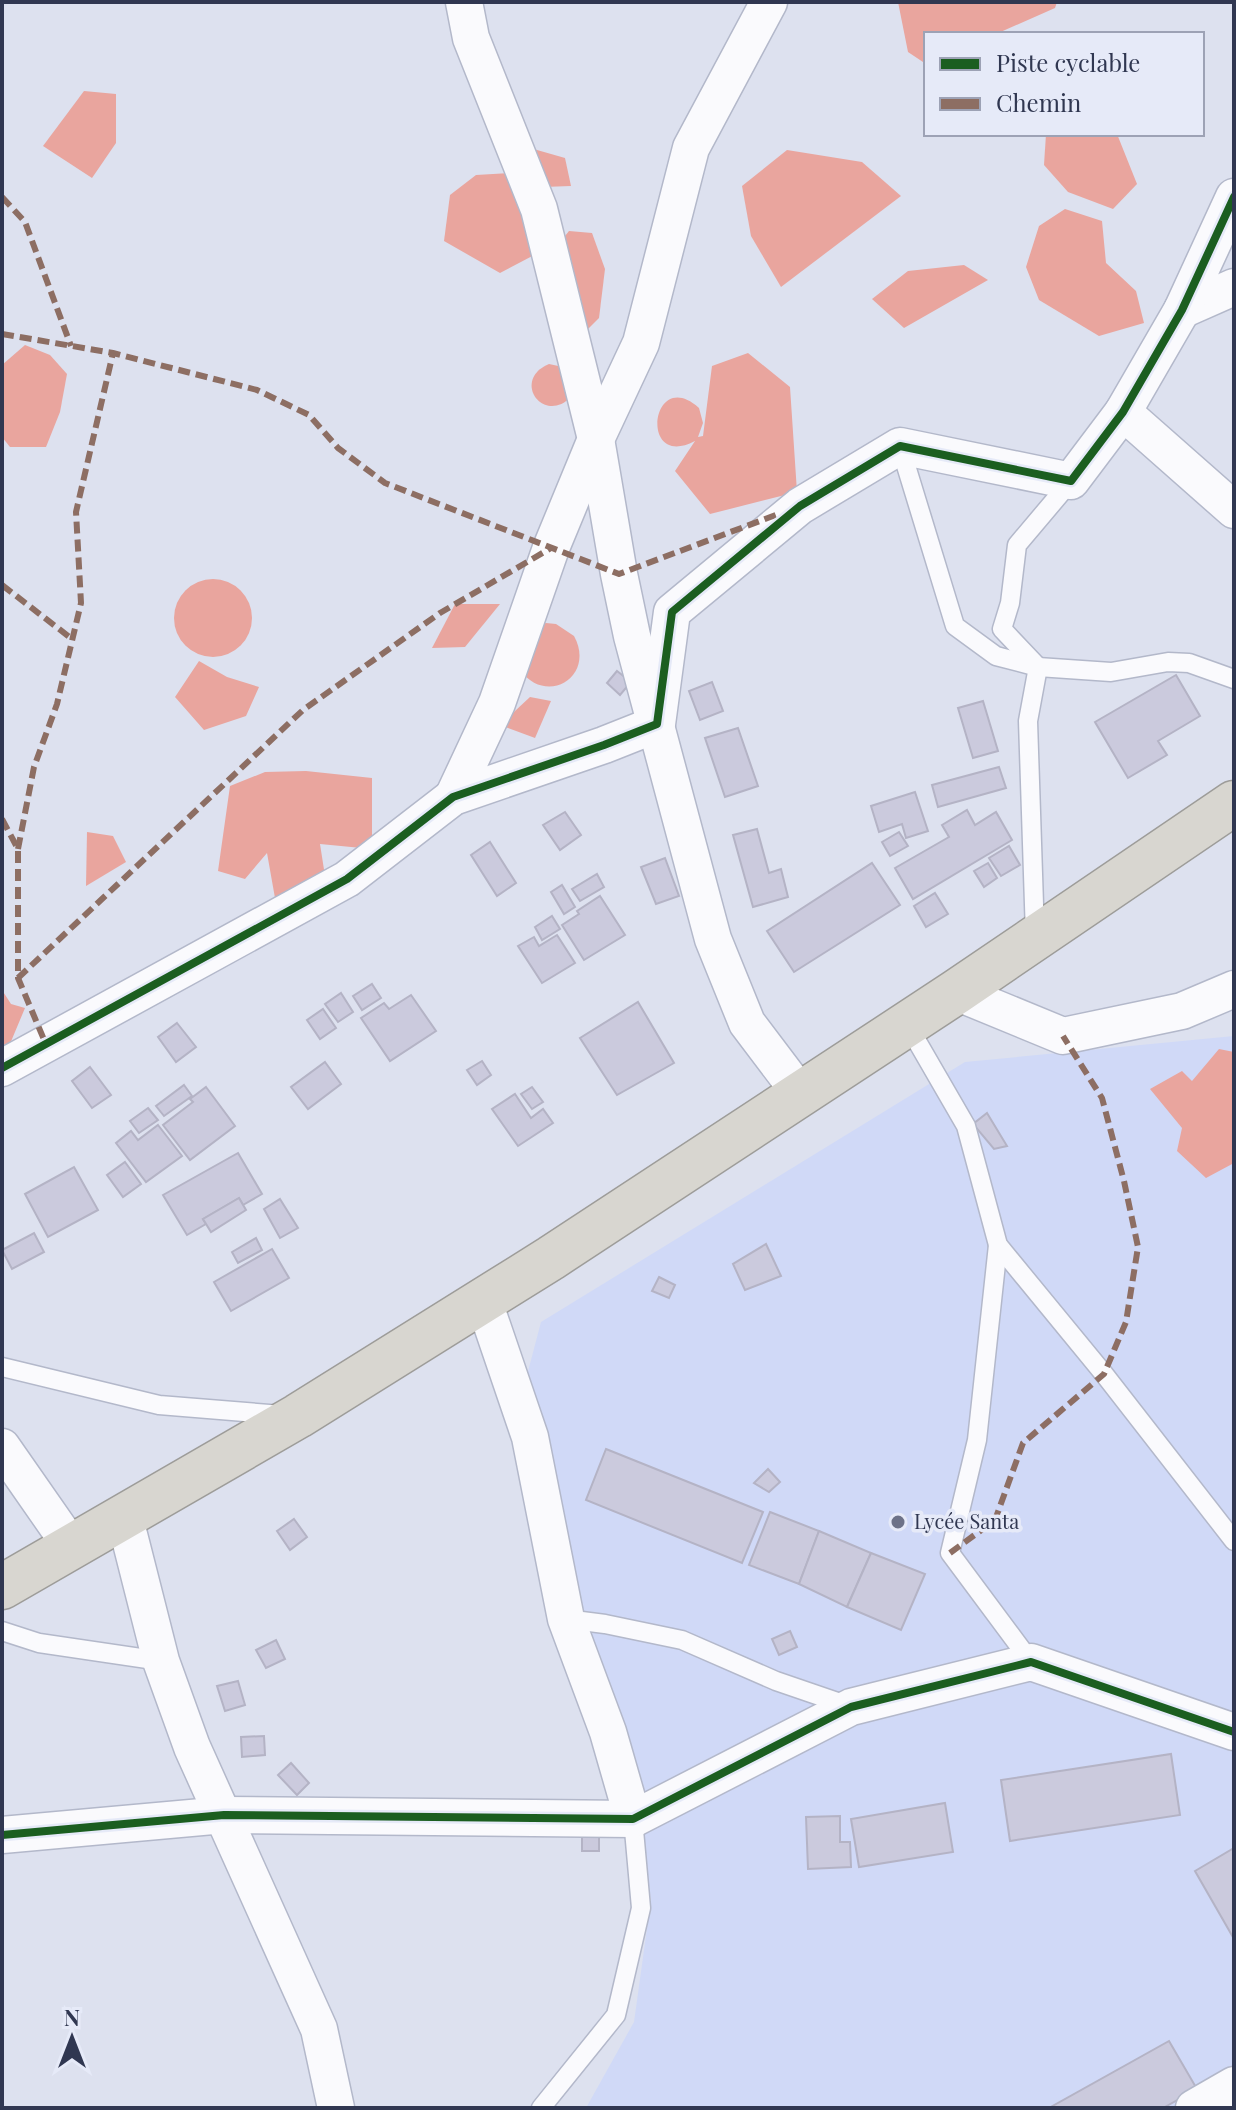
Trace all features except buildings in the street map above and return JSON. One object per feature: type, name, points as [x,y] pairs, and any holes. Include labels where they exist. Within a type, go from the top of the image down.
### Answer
[{"type":"highway","points":[[2,1587],[298,1416],[551,1258],[956,992],[1234,803]]},
{"type":"street","points":[[464,2],[471,38],[539,209],[596,439],[632,636],[713,939],[747,1023],[800,1093]]},
{"type":"street","points":[[453,797],[497,703],[551,548],[596,439],[641,343],[691,148],[769,2]]},
{"type":"street","points":[[657,724],[672,612],[800,506],[900,446],[1071,481],[1123,412],[1182,310],[1234,197]]},
{"type":"street","points":[[1182,310],[1234,287]]},
{"type":"street","points":[[1123,412],[1234,510]]},
{"type":"street","points":[[2,1068],[59,1034],[347,879],[453,797],[657,724]]},
{"type":"street","points":[[956,992],[1063,1036],[1182,1011],[1234,989]]},
{"type":"street","points":[[483,1299],[530,1437],[566,1619],[608,1732],[633,1819]]},
{"type":"street","points":[[2,1447],[71,1546]]},
{"type":"street","points":[[124,1515],[161,1661],[192,1747],[319,2029],[336,2108]]},
{"type":"street","points":[[2,1835],[224,1815],[633,1819],[851,1707],[1031,1662],[1234,1732]]},
{"type":"street","points":[[1194,2108],[1234,2085]]},
{"type":"lane","points":[[900,446],[955,626],[996,656],[1038,667],[1111,672],[1168,662],[1189,663],[1234,679]]},
{"type":"lane","points":[[1038,667],[1002,629],[1010,603],[1017,545],[1071,481]]},
{"type":"lane","points":[[1035,938],[1028,721],[1038,667]]},
{"type":"lane","points":[[907,1024],[966,1126],[998,1245],[977,1440],[950,1553],[1031,1662]]},
{"type":"lane","points":[[998,1245],[1104,1374],[1234,1541]]},
{"type":"lane","points":[[2,1367],[159,1405],[298,1416]]},
{"type":"lane","points":[[566,1619],[682,1640],[776,1681],[851,1707]]},
{"type":"lane","points":[[2,1631],[39,1643],[161,1661]]},
{"type":"lane","points":[[541,2108],[616,2015],[641,1908],[633,1819]]},
{"type":"shaded area","points":[[898,2],[1057,2],[1055,8],[1001,32],[924,32],[924,63],[908,52]]},
{"type":"shaded area","points":[[84,91],[116,94],[116,143],[92,178],[43,146]]},
{"type":"shaded area","points":[[1046,136],[1118,136],[1137,184],[1113,209],[1068,192],[1044,165]]},
{"type":"shaded area","points":[[530,148],[565,158],[571,186],[543,187]]},
{"type":"shaded area","points":[[787,150],[862,162],[901,196],[781,287],[751,236],[742,186]]},
{"type":"shaded area","points":[[524,172],[538,253],[500,273],[444,241],[450,195],[476,175]]},
{"type":"shaded area","points":[[1065,209],[1102,221],[1106,263],[1136,291],[1144,323],[1099,336],[1039,300],[1026,267],[1039,226]]},
{"type":"shaded area","points":[[569,231],[592,233],[605,269],[599,318],[580,337],[546,260]]},
{"type":"shaded area","points":[[964,265],[988,280],[904,328],[872,299],[908,271]]},
{"type":"shaded area","points":[[25,345],[50,355],[67,374],[60,412],[46,447],[10,447],[2,437],[2,365]]},
{"type":"shaded area","points":[[748,353],[790,387],[797,492],[710,514],[675,471],[695,441],[677,446],[665,442],[659,432],[658,420],[662,407],[670,399],[683,398],[699,408],[703,423],[698,437],[703,436],[712,366]]},
{"type":"shaded area","points":[[549,364],[563,367],[571,397],[550,406],[535,397],[532,389],[532,380],[538,371]]},
{"type":"shaded area","points":[[213,579],[228,582],[245,596],[252,618],[249,633],[235,650],[213,657],[198,654],[181,640],[174,618],[177,603],[191,586]]},
{"type":"shaded area","points":[[455,604],[500,604],[465,647],[432,648]]},
{"type":"shaded area","points":[[556,624],[574,636],[579,650],[579,663],[574,674],[555,686],[543,686],[531,681],[520,670],[536,626]]},
{"type":"shaded area","points":[[199,661],[227,677],[259,687],[246,716],[204,730],[175,697]]},
{"type":"shaded area","points":[[530,697],[551,701],[535,738],[500,725]]},
{"type":"shaded area","points":[[306,771],[372,778],[372,849],[320,844],[325,876],[275,898],[267,853],[245,879],[218,871],[230,786],[265,772]]},
{"type":"shaded area","points":[[87,832],[113,836],[126,862],[86,886]]},
{"type":"shaded area","points":[[2,990],[11,1004],[25,1008],[2,1063]]},
{"type":"shaded area","name":"Lycée Santa","points":[[1234,1036],[1234,2075],[1173,2108],[586,2108],[634,2022],[651,1900],[633,1783],[596,1665],[526,1379],[541,1322],[965,1062]]},
{"type":"shaded area","points":[[1219,1049],[1234,1052],[1234,1163],[1206,1178],[1177,1151],[1182,1128],[1150,1089],[1182,1071],[1192,1081]]},
{"type":"marked path","points":[[2,197],[25,222],[71,346]]},
{"type":"marked path","points":[[2,334],[113,353],[257,390],[309,415],[338,448],[385,483],[619,574],[781,513]]},
{"type":"marked path","points":[[18,849],[34,767],[57,704],[81,603],[76,512],[113,353]]},
{"type":"marked path","points":[[18,978],[303,710],[440,613],[551,548]]},
{"type":"marked path","points":[[2,585],[72,639]]},
{"type":"marked path","points":[[2,819],[18,849],[18,978],[45,1042]]},
{"type":"marked path","points":[[950,1553],[995,1520],[1023,1443],[1104,1374],[1126,1322],[1138,1247],[1124,1181],[1102,1098],[1063,1036]]},
{"type":"cycle path","points":[[2,1068],[347,879],[453,797],[657,724],[672,612],[800,506],[900,446],[1071,481],[1123,412],[1182,310],[1234,197]]},
{"type":"cycle path","points":[[2,1835],[224,1815],[633,1819],[851,1707],[1031,1662],[1234,1732]]},
{"type":"place","name":"Lycée Santa","points":[[898,1522]]}]
